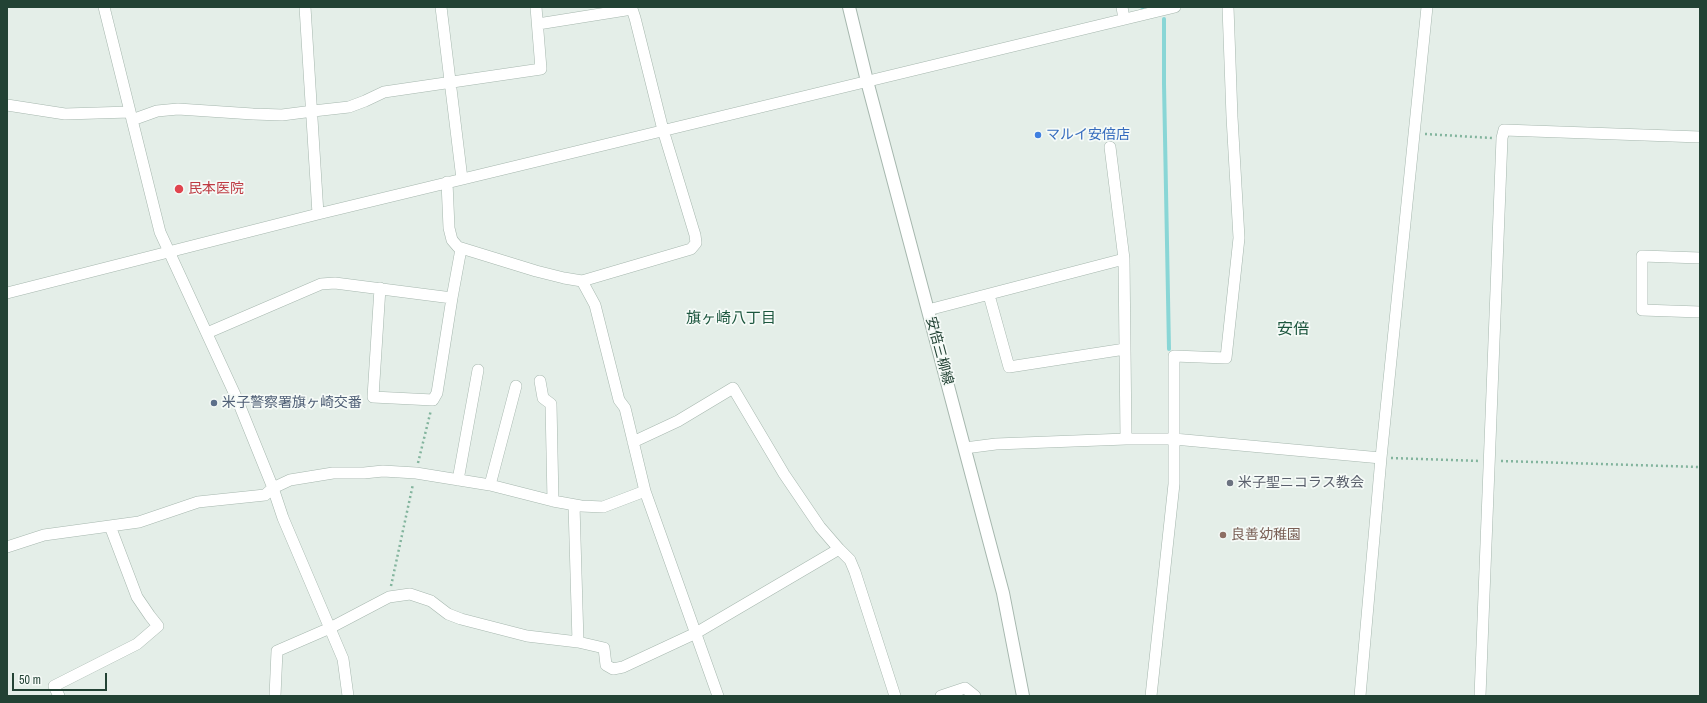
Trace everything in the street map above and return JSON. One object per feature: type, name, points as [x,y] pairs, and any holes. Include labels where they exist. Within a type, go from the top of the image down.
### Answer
[{"type":"street","points":[[104,7],[160,232],[237,399],[273,488],[283,518],[343,659],[348,696]]},
{"type":"street","points":[[306,7],[318,214]]},
{"type":"street","points":[[441,7],[462,179]]},
{"type":"street","points":[[7,105],[65,114],[131,116],[178,109],[268,114],[313,112],[349,107],[384,92],[541,69],[536,7]]},
{"type":"street","name":"安倍三柳線","points":[[849,7],[867,81],[1003,593],[1023,696]]},
{"type":"street","points":[[1122,7],[1124,19]]},
{"type":"street","points":[[7,293],[447,182],[1175,7]]},
{"type":"street","points":[[1151,696],[1174,484],[1174,356],[1226,358],[1239,238],[1232,117],[1228,7]]},
{"type":"street","points":[[1360,696],[1381,458],[1427,7]]},
{"type":"street","points":[[447,182],[449,228],[452,240],[458,248],[557,277],[582,281],[691,249],[696,243],[632,8],[538,24]]},
{"type":"street","points":[[1480,696],[1502,138],[1504,130],[1700,137]]},
{"type":"street","points":[[1110,148],[1124,259],[1126,439]]},
{"type":"street","points":[[380,288],[373,397],[433,400],[437,393],[461,249]]},
{"type":"street","points":[[1700,258],[1642,256],[1642,310],[1700,312]]},
{"type":"street","points":[[928,310],[1124,259]]},
{"type":"street","points":[[582,281],[595,305],[619,400],[625,408],[645,491],[718,696]]},
{"type":"street","points":[[207,333],[321,284],[335,283],[452,298]]},
{"type":"street","points":[[989,295],[1009,367],[1125,349]]},
{"type":"street","points":[[458,480],[478,370]]},
{"type":"street","points":[[540,381],[543,398],[551,404],[552,501]]},
{"type":"street","points":[[490,485],[516,386]]},
{"type":"street","points":[[633,442],[678,421],[733,388],[784,474],[820,527],[850,560],[895,696]]},
{"type":"street","points":[[965,448],[996,444],[1126,439],[1174,439],[1381,458]]},
{"type":"street","points":[[7,547],[44,535],[139,522],[198,502],[265,495],[273,488],[290,480],[333,473],[364,473],[383,471],[416,473],[490,485],[552,501],[574,505],[602,507],[645,491]]},
{"type":"street","points":[[574,505],[578,642]]},
{"type":"street","points":[[59,696],[54,686],[137,644],[158,626],[137,597],[110,526]]},
{"type":"street","points":[[275,696],[277,651],[330,628],[389,596],[410,594],[431,601],[448,614],[461,619],[527,636],[578,642],[604,648],[606,665],[613,669],[623,667],[696,633],[839,549]]},
{"type":"street","points":[[941,696],[965,688],[975,696]]},
{"type":"path","points":[[1414,133],[1502,138]]},
{"type":"path","points":[[389,596],[433,400]]},
{"type":"path","points":[[1381,458],[1700,467]]},
{"type":"waterway","points":[[1164,19],[1169,349]]},
{"type":"place","name":"マルイ安倍店","points":[[1038,135]]},
{"type":"place","name":"民本医院","points":[[179,189]]},
{"type":"place","name":"米子警察署旗ヶ崎交番","points":[[214,403]]},
{"type":"place","name":"米子聖ニコラス教会","points":[[1230,483]]},
{"type":"place","name":"良善幼稚園","points":[[1223,535]]},
{"type":"district","name":"旗ヶ崎八丁目","points":[[731,319]]},
{"type":"district","name":"安倍","points":[[1293,330]]}]
